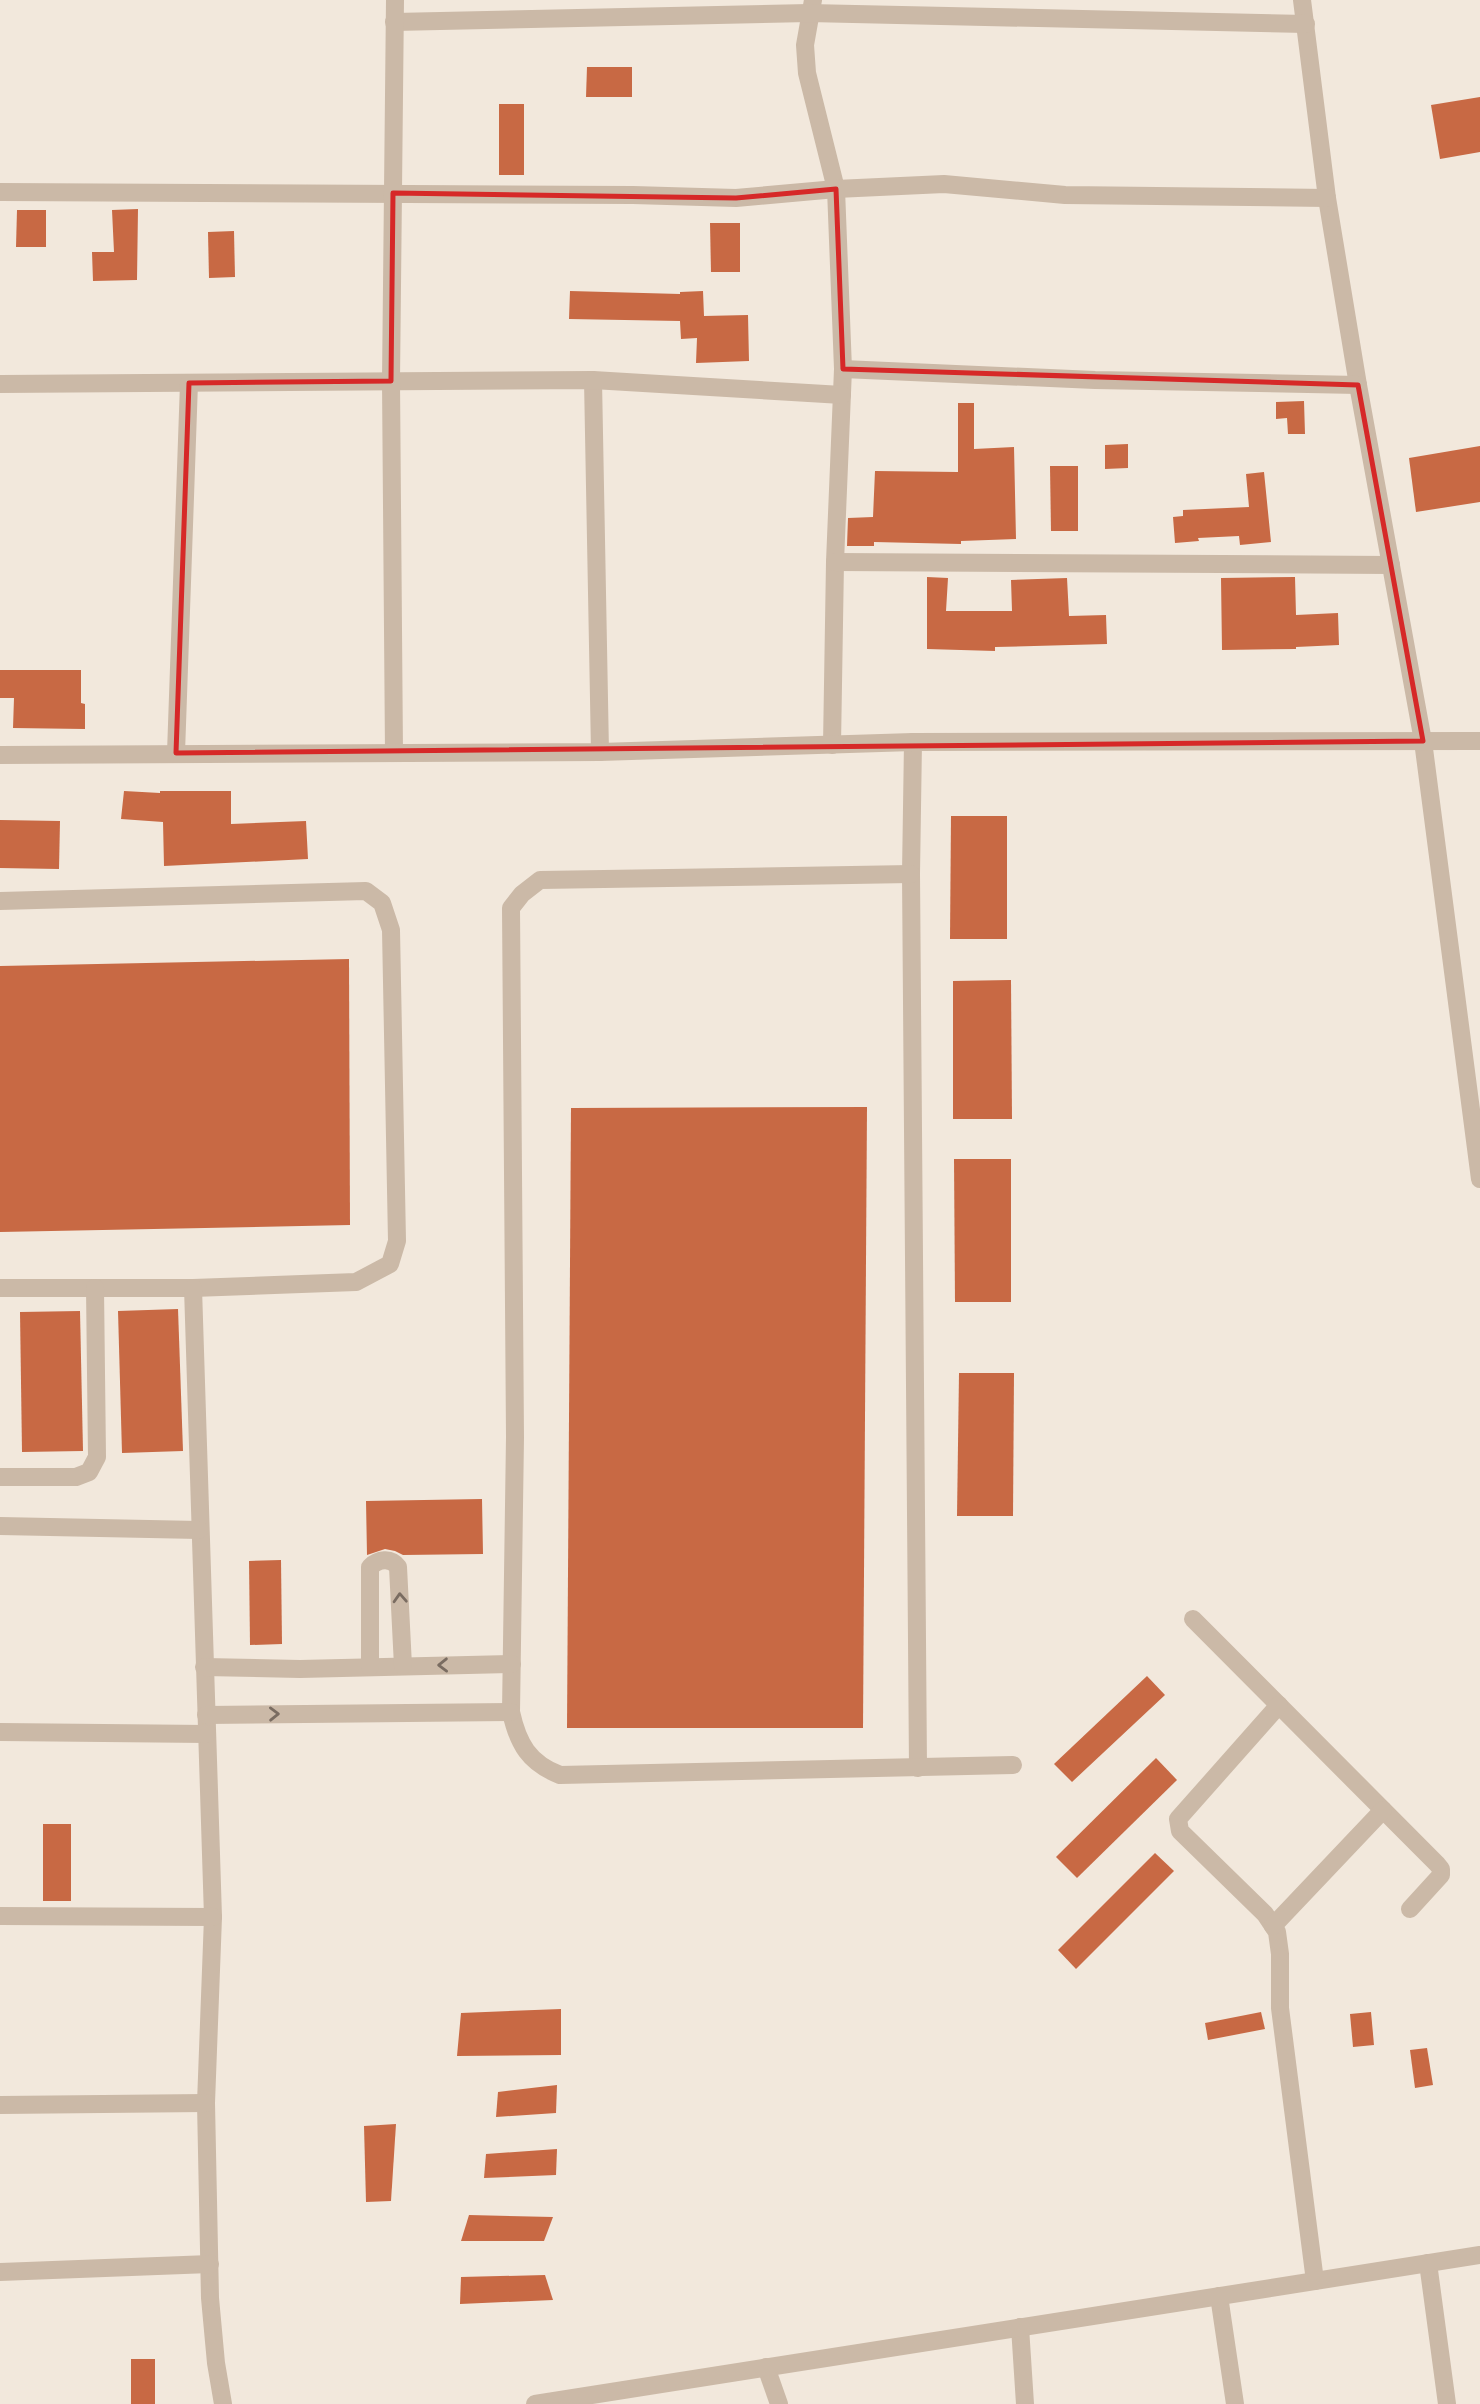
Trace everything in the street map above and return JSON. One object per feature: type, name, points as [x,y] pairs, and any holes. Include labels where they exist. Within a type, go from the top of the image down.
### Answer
[{"type":"street","points":[[394,753],[391,381],[395,0]]},
{"type":"street","points":[[1302,0],[1327,198],[1423,741],[1480,1180]]},
{"type":"street","points":[[394,22],[811,7],[1306,24]]},
{"type":"street","points":[[811,7],[805,44],[807,73],[836,188],[843,369],[835,562],[832,746]]},
{"type":"street","points":[[0,192],[393,193],[736,198],[836,188],[944,184],[1065,195],[1327,198]]},
{"type":"street","points":[[843,369],[1095,380],[1358,385]]},
{"type":"street","points":[[0,384],[593,380],[842,395]]},
{"type":"street","points":[[593,380],[600,752]]},
{"type":"street","points":[[176,753],[189,383]]},
{"type":"street","points":[[835,562],[1391,565]]},
{"type":"street","points":[[0,755],[600,752],[913,743],[1480,740]]},
{"type":"street","points":[[913,743],[911,874],[918,1768]]},
{"type":"street","points":[[911,874],[540,880],[522,894],[511,908],[514,1423],[511,1712],[522,1746],[544,1769],[561,1775],[1013,1765]]},
{"type":"street","points":[[0,901],[366,891],[382,903],[391,930],[397,1241],[390,1264],[356,1282],[193,1288],[0,1288]]},
{"type":"street","points":[[0,1476],[76,1477],[89,1472],[97,1457],[95,1288]]},
{"type":"street","points":[[193,1288],[213,1917],[206,2103],[210,2298],[223,2404]]},
{"type":"street","points":[[0,1526],[199,1530]]},
{"type":"street","points":[[370,1667],[370,1567],[384,1560],[391,1560],[398,1567],[403,1666]]},
{"type":"street","points":[[1193,1619],[1441,1869],[1441,1875],[1410,1909]]},
{"type":"street","points":[[204,1667],[512,1664]]},
{"type":"street","points":[[1279,1705],[1178,1819],[1178,1825],[1180,1831],[1265,1914],[1277,1932],[1280,1954],[1280,2008],[1315,2281]]},
{"type":"street","points":[[206,1715],[511,1712]]},
{"type":"street","points":[[0,1732],[207,1734]]},
{"type":"street","points":[[1272,1926],[1383,1811]]},
{"type":"street","points":[[0,1916],[213,1917]]},
{"type":"street","points":[[0,2105],[206,2103]]},
{"type":"street","points":[[535,2404],[1480,2255]]},
{"type":"street","points":[[1429,2263],[1447,2404]]},
{"type":"street","points":[[0,2272],[210,2264]]},
{"type":"street","points":[[1219,2296],[1235,2404]]},
{"type":"street","points":[[1020,2327],[1026,2404]]},
{"type":"street","points":[[766,2367],[779,2404]]},
{"type":"highlighted area","points":[[836,189],[843,369],[1358,385],[1423,741],[176,753],[189,383],[391,381],[393,193],[736,198]]},
{"type":"building","points":[[587,67],[632,67],[632,97],[586,97]]},
{"type":"building","points":[[1480,97],[1480,152],[1440,159],[1431,105]]},
{"type":"building","points":[[499,104],[524,104],[524,175],[499,175]]},
{"type":"building","points":[[138,209],[137,280],[93,281],[92,252],[114,252],[112,210]]},
{"type":"building","points":[[17,210],[46,210],[46,247],[16,247]]},
{"type":"building","points":[[710,223],[740,223],[740,272],[711,272]]},
{"type":"building","points":[[234,231],[235,277],[209,278],[208,232]]},
{"type":"building","points":[[570,291],[680,294],[703,291],[704,316],[748,315],[749,361],[696,363],[697,338],[681,339],[680,321],[569,319]]},
{"type":"building","points":[[1304,401],[1305,434],[1288,434],[1287,418],[1276,419],[1276,402]]},
{"type":"building","points":[[958,403],[974,403],[974,449],[1014,447],[1016,539],[961,541],[961,544],[874,542],[874,546],[847,546],[848,518],[873,517],[875,471],[958,472]]},
{"type":"building","points":[[1128,444],[1128,468],[1105,469],[1105,445]]},
{"type":"building","points":[[1480,446],[1480,502],[1416,512],[1409,458]]},
{"type":"building","points":[[1050,466],[1078,466],[1078,531],[1051,531]]},
{"type":"building","points":[[1264,472],[1271,542],[1240,545],[1239,536],[1198,538],[1199,541],[1175,543],[1173,517],[1183,516],[1183,510],[1249,507],[1246,474]]},
{"type":"building","points":[[927,577],[948,578],[946,611],[1012,611],[1011,580],[1067,578],[1069,616],[1106,615],[1107,644],[995,647],[995,651],[927,649]]},
{"type":"building","points":[[1295,577],[1296,615],[1338,613],[1339,645],[1296,649],[1222,650],[1221,578]]},
{"type":"building","points":[[0,670],[81,670],[81,703],[85,704],[85,729],[13,728],[14,698],[0,698]]},
{"type":"building","points":[[124,791],[231,791],[231,824],[306,821],[308,859],[164,866],[163,822],[121,819]]},
{"type":"building","points":[[951,816],[1007,816],[1007,939],[950,939]]},
{"type":"building","points":[[0,820],[60,821],[59,869],[0,868]]},
{"type":"building","points":[[349,959],[350,1225],[0,1232],[0,966]]},
{"type":"building","points":[[1011,980],[1012,1119],[953,1119],[953,981]]},
{"type":"building","points":[[867,1107],[863,1728],[567,1728],[571,1108]]},
{"type":"building","points":[[954,1159],[1011,1159],[1011,1302],[955,1302]]},
{"type":"building","points":[[178,1309],[183,1451],[122,1453],[118,1311]]},
{"type":"building","points":[[80,1311],[83,1451],[22,1452],[20,1312]]},
{"type":"building","points":[[959,1373],[1014,1373],[1013,1516],[957,1516]]},
{"type":"building","points":[[482,1499],[483,1554],[403,1555],[385,1549],[367,1555],[366,1501]]},
{"type":"building","points":[[281,1560],[282,1644],[250,1645],[249,1561]]},
{"type":"building","points":[[1147,1676],[1165,1695],[1072,1782],[1054,1764]]},
{"type":"building","points":[[1156,1758],[1177,1780],[1077,1878],[1056,1857]]},
{"type":"building","points":[[43,1824],[71,1824],[71,1901],[43,1901]]},
{"type":"building","points":[[1155,1853],[1174,1871],[1076,1969],[1058,1950]]},
{"type":"building","points":[[561,2009],[561,2055],[457,2056],[461,2013]]},
{"type":"building","points":[[1261,2012],[1265,2029],[1208,2040],[1205,2023]]},
{"type":"building","points":[[1371,2012],[1374,2045],[1353,2047],[1350,2014]]},
{"type":"building","points":[[1427,2048],[1433,2085],[1415,2088],[1410,2050]]},
{"type":"building","points":[[557,2085],[556,2113],[496,2117],[498,2092]]},
{"type":"building","points":[[396,2124],[391,2201],[366,2202],[364,2126]]},
{"type":"building","points":[[557,2149],[556,2175],[484,2178],[486,2154]]},
{"type":"building","points":[[469,2215],[553,2217],[544,2241],[461,2241]]},
{"type":"building","points":[[545,2275],[553,2300],[460,2304],[461,2277]]},
{"type":"building","points":[[131,2359],[155,2359],[155,2404],[131,2404]]}]
